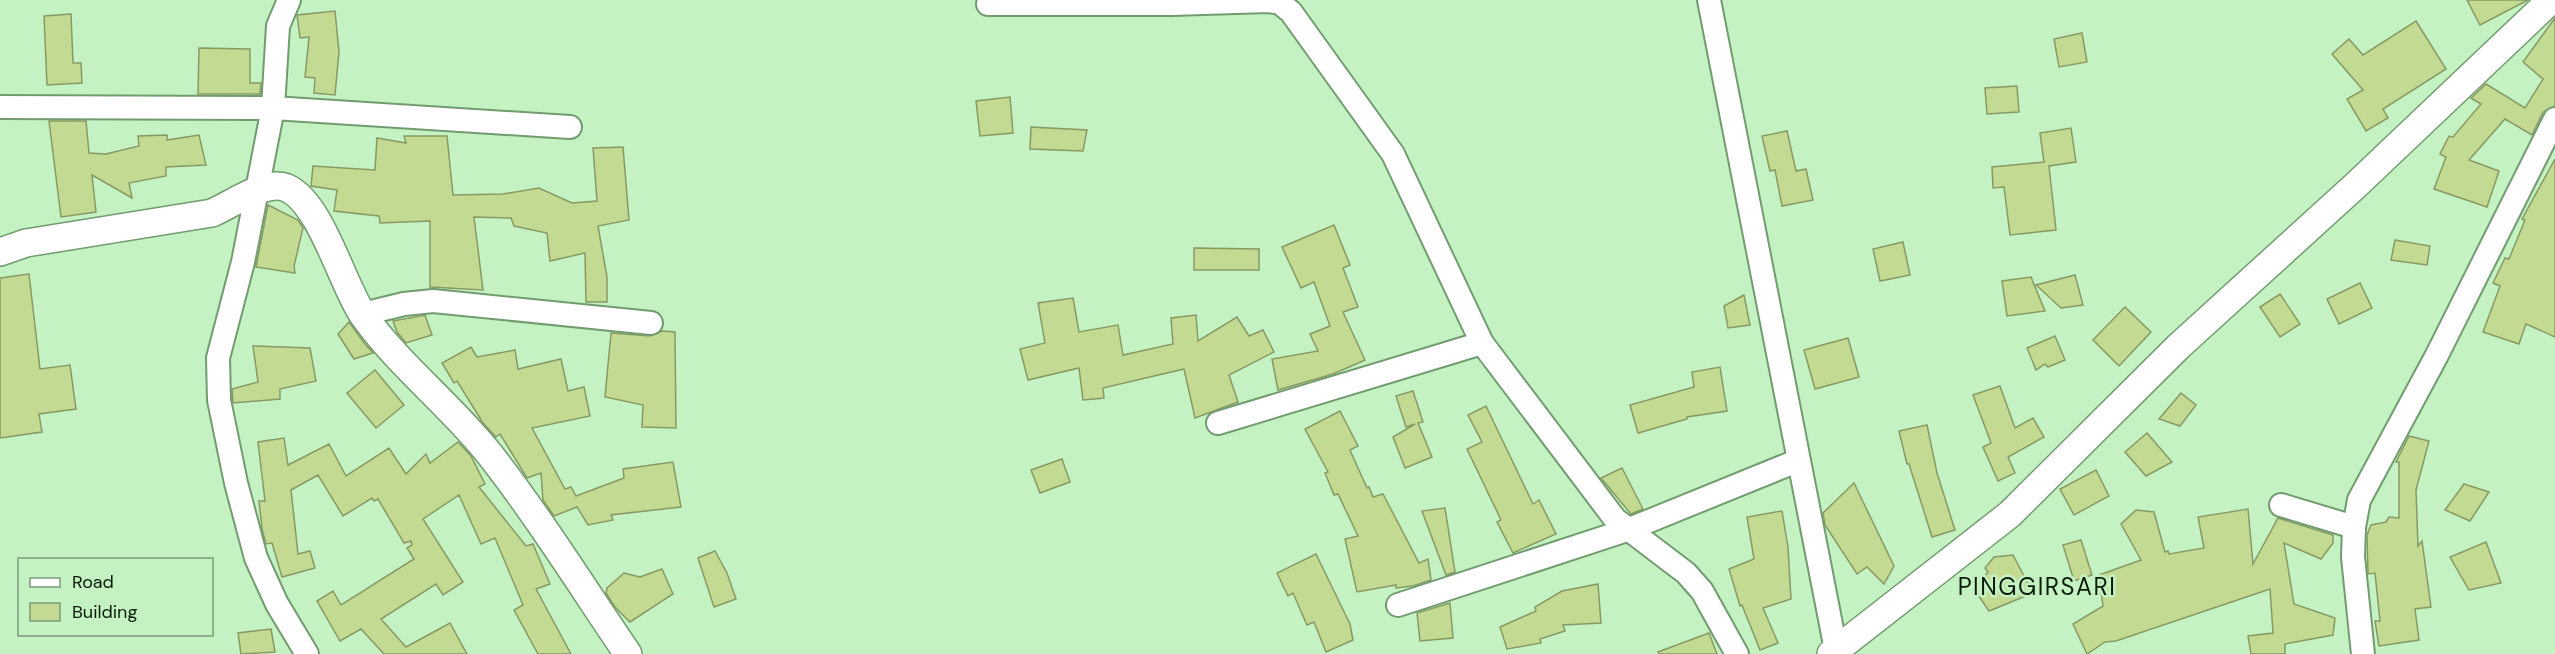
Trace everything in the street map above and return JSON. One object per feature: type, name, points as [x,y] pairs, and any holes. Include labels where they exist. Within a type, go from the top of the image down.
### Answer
[{"type":"street","points":[[289,0],[278,26],[273,108],[243,262],[218,358],[219,400],[236,483],[256,558],[277,604],[308,654]]},
{"type":"street","points":[[988,4],[1268,0],[1280,3],[1291,12],[1393,154],[1482,343],[1614,519],[1686,573],[1702,591],[1737,654]]},
{"type":"street","points":[[1709,0],[1834,652],[2010,514],[2179,346],[2355,186],[2551,0]]},
{"type":"street","points":[[0,107],[273,108],[570,127]]},
{"type":"street","points":[[2363,654],[2353,557],[2354,527],[2360,500],[2437,355],[2555,119]]},
{"type":"street","points":[[0,252],[26,243],[212,213],[236,203],[257,189],[270,186],[285,187],[300,196],[326,237],[363,314],[416,377],[490,455],[628,654]]},
{"type":"street","points":[[363,314],[404,304],[433,301],[651,323]]},
{"type":"street","points":[[1218,423],[1482,343]]},
{"type":"street","points":[[1398,605],[1627,530],[1797,461]]},
{"type":"street","points":[[2281,505],[2354,527]]},
{"type":"building","points":[[2467,0],[2528,0],[2480,25]]},
{"type":"building","points":[[335,11],[339,52],[335,95],[314,93],[315,78],[305,77],[309,37],[300,38],[297,15]]},
{"type":"building","points":[[71,14],[73,63],[81,63],[82,83],[47,85],[44,16]]},
{"type":"building","points":[[2555,18],[2555,106],[2543,112],[2532,135],[2505,119],[2469,160],[2499,171],[2487,207],[2434,189],[2446,157],[2440,154],[2449,136],[2453,137],[2481,104],[2471,98],[2486,84],[2525,108],[2543,79],[2523,62]]},
{"type":"building","points":[[2416,21],[2446,69],[2383,109],[2388,118],[2366,131],[2347,99],[2363,90],[2332,54],[2349,39],[2363,55]]},
{"type":"building","points":[[2082,33],[2087,62],[2059,67],[2054,39]]},
{"type":"building","points":[[199,48],[250,49],[250,83],[261,83],[260,94],[198,94]]},
{"type":"building","points":[[2017,86],[2019,112],[1987,114],[1985,88]]},
{"type":"building","points":[[1010,97],[1013,133],[980,136],[976,101]]},
{"type":"building","points":[[49,121],[86,121],[89,153],[106,154],[139,146],[138,136],[167,135],[167,140],[199,135],[206,165],[166,167],[166,176],[129,183],[132,198],[92,175],[96,212],[61,217]]},
{"type":"building","points":[[1031,127],[1087,130],[1083,151],[1030,149]]},
{"type":"building","points":[[2071,128],[2076,162],[2049,166],[2056,230],[2010,235],[2004,187],[1993,188],[1992,167],[2044,162],[2040,133]]},
{"type":"building","points":[[1787,131],[1796,171],[1806,169],[1813,200],[1782,206],[1775,170],[1770,171],[1762,136]]},
{"type":"building","points":[[404,136],[447,136],[453,195],[503,194],[539,188],[572,203],[597,201],[593,148],[623,147],[629,220],[598,226],[607,277],[607,302],[586,302],[585,253],[550,261],[547,233],[514,226],[511,218],[474,217],[483,290],[430,287],[430,221],[380,223],[379,216],[334,211],[337,190],[311,186],[313,166],[375,170],[377,138],[406,143]]},
{"type":"building","points":[[2555,159],[2555,337],[2526,324],[2519,344],[2483,332],[2500,286],[2493,283],[2505,258],[2509,259],[2525,220],[2522,219]]},
{"type":"building","points":[[268,205],[298,220],[303,228],[294,266],[295,273],[256,267]]},
{"type":"building","points":[[1334,225],[1350,265],[1343,268],[1358,307],[1343,312],[1365,360],[1333,374],[1278,390],[1272,359],[1318,351],[1310,334],[1330,326],[1314,282],[1301,288],[1282,247]]},
{"type":"building","points":[[2395,240],[2430,246],[2427,265],[2391,260]]},
{"type":"building","points":[[1903,242],[1910,275],[1880,281],[1873,249]]},
{"type":"building","points":[[1194,248],[1259,249],[1259,270],[1194,270]]},
{"type":"building","points":[[29,274],[40,369],[70,365],[76,409],[39,414],[42,432],[0,438],[0,278]]},
{"type":"building","points":[[2075,275],[2083,305],[2061,308],[2036,285]]},
{"type":"building","points":[[2031,277],[2045,311],[2007,316],[2002,281]]},
{"type":"building","points":[[2360,283],[2372,308],[2339,324],[2327,299]]},
{"type":"building","points":[[2280,294],[2300,324],[2280,337],[2260,307]]},
{"type":"building","points":[[1744,295],[1750,325],[1728,328],[1724,306]]},
{"type":"building","points":[[1073,298],[1079,332],[1118,325],[1123,355],[1173,344],[1171,318],[1196,315],[1198,341],[1237,317],[1249,336],[1263,330],[1274,352],[1229,375],[1238,402],[1195,418],[1184,369],[1103,388],[1104,398],[1083,400],[1079,368],[1028,380],[1020,349],[1045,343],[1038,303]]},
{"type":"building","points":[[2125,307],[2151,332],[2119,366],[2093,340]]},
{"type":"building","points":[[425,315],[432,335],[406,343],[397,332],[393,321]]},
{"type":"building","points":[[349,322],[373,353],[354,359],[338,334]]},
{"type":"building","points":[[662,331],[675,332],[676,428],[642,427],[643,405],[605,397],[611,333],[650,336]]},
{"type":"building","points":[[2055,336],[2065,360],[2048,367],[2045,364],[2036,370],[2027,348]]},
{"type":"building","points":[[1848,338],[1859,377],[1815,389],[1804,350]]},
{"type":"building","points":[[253,346],[310,348],[316,381],[280,389],[280,399],[233,403],[232,389],[258,382]]},
{"type":"building","points":[[471,347],[477,357],[515,350],[518,369],[561,359],[568,391],[584,387],[590,416],[532,428],[565,489],[571,487],[576,496],[624,478],[623,469],[673,462],[681,507],[611,515],[613,520],[588,525],[577,507],[554,516],[543,500],[541,473],[527,478],[500,434],[496,437],[483,423],[457,381],[454,383],[442,363]]},
{"type":"building","points":[[1720,367],[1727,411],[1687,417],[1687,419],[1638,433],[1630,405],[1694,387],[1692,372]]},
{"type":"building","points":[[375,370],[404,405],[376,428],[347,393]]},
{"type":"building","points":[[2000,386],[2015,428],[2033,418],[2044,437],[2008,457],[2015,473],[1998,481],[1983,447],[1991,443],[1973,395]]},
{"type":"building","points":[[1413,391],[1423,422],[1418,423],[1432,457],[1405,468],[1393,437],[1415,424],[1406,427],[1396,396]]},
{"type":"building","points":[[2181,393],[2196,405],[2180,426],[2159,419]]},
{"type":"building","points":[[1486,406],[1533,504],[1539,500],[1556,534],[1513,553],[1497,522],[1501,520],[1467,449],[1482,442],[1468,415]]},
{"type":"building","points":[[1340,411],[1358,446],[1350,450],[1367,488],[1369,487],[1373,497],[1383,494],[1419,563],[1428,559],[1431,580],[1413,586],[1396,588],[1396,585],[1357,592],[1345,539],[1358,536],[1338,494],[1334,495],[1325,473],[1328,472],[1305,429]]},
{"type":"building","points":[[1927,425],[1937,473],[1955,530],[1932,537],[1909,464],[1907,464],[1899,431]]},
{"type":"building","points":[[2147,433],[2172,462],[2146,476],[2125,452]]},
{"type":"building","points":[[2409,436],[2429,441],[2416,490],[2418,546],[2422,541],[2431,607],[2415,609],[2419,640],[2379,646],[2375,621],[2380,621],[2375,573],[2368,574],[2367,535],[2371,525],[2386,522],[2389,517],[2399,518],[2399,462],[2396,462]]},
{"type":"building","points":[[284,438],[288,465],[329,444],[346,476],[389,448],[406,474],[426,454],[430,463],[458,442],[471,456],[485,484],[479,487],[526,546],[533,544],[550,584],[536,589],[571,654],[538,654],[514,610],[523,605],[495,538],[481,544],[459,495],[423,519],[463,582],[443,595],[436,584],[381,619],[406,647],[450,623],[467,654],[384,654],[361,629],[340,641],[317,601],[333,591],[341,605],[414,559],[407,548],[412,545],[411,541],[404,543],[378,499],[374,501],[372,498],[343,516],[318,475],[291,490],[298,554],[310,551],[315,568],[282,577],[272,543],[266,544],[262,529],[259,501],[265,501],[258,442]]},
{"type":"building","points":[[1062,459],[1070,482],[1040,493],[1031,470]]},
{"type":"building","points":[[1622,468],[1643,509],[1631,514],[1601,478]]},
{"type":"building","points":[[2096,470],[2109,496],[2074,515],[2060,489]]},
{"type":"building","points":[[1854,483],[1894,566],[1884,584],[1867,567],[1857,574],[1825,525],[1823,513]]},
{"type":"building","points":[[2464,484],[2489,492],[2470,521],[2445,510]]},
{"type":"building","points":[[1445,508],[1455,572],[1446,575],[1422,511]]},
{"type":"building","points":[[2248,509],[2253,564],[2278,518],[2333,535],[2333,543],[2321,559],[2284,543],[2294,604],[2335,618],[2333,635],[2285,644],[2285,654],[2251,654],[2248,636],[2273,633],[2270,589],[2116,641],[2105,642],[2087,654],[2073,624],[2103,606],[2099,575],[2141,560],[2121,524],[2136,510],[2154,512],[2165,552],[2168,551],[2169,554],[2204,548],[2198,517]]},
{"type":"building","points":[[1782,511],[1788,547],[1791,599],[1763,608],[1778,643],[1760,650],[1742,605],[1740,606],[1729,569],[1754,559],[1747,517]]},
{"type":"building","points":[[2081,540],[2092,575],[2074,581],[2063,545]]},
{"type":"building","points":[[2486,542],[2501,583],[2469,590],[2450,557]]},
{"type":"building","points":[[715,551],[727,573],[736,599],[714,607],[698,558]]},
{"type":"building","points":[[1316,554],[1350,624],[1353,640],[1326,652],[1314,622],[1307,625],[1293,593],[1288,596],[1277,573]]},
{"type":"building","points":[[2013,555],[2033,593],[1989,611],[1974,589],[1988,572],[1985,568],[1994,557]]},
{"type":"building","points":[[662,569],[673,594],[630,622],[615,607],[606,593],[607,588],[624,573],[640,577]]},
{"type":"building","points":[[1598,584],[1601,623],[1563,625],[1565,631],[1540,639],[1541,643],[1507,649],[1500,627],[1536,611],[1535,607],[1562,591]]},
{"type":"building","points":[[1450,603],[1453,638],[1420,641],[1417,613]]},
{"type":"building","points":[[271,629],[275,652],[241,654],[238,633]]},
{"type":"building","points":[[1709,633],[1717,654],[1659,654],[1658,652]]},
{"type":"district","name":"PINGGIRSARI","points":[[2037,587]]}]
